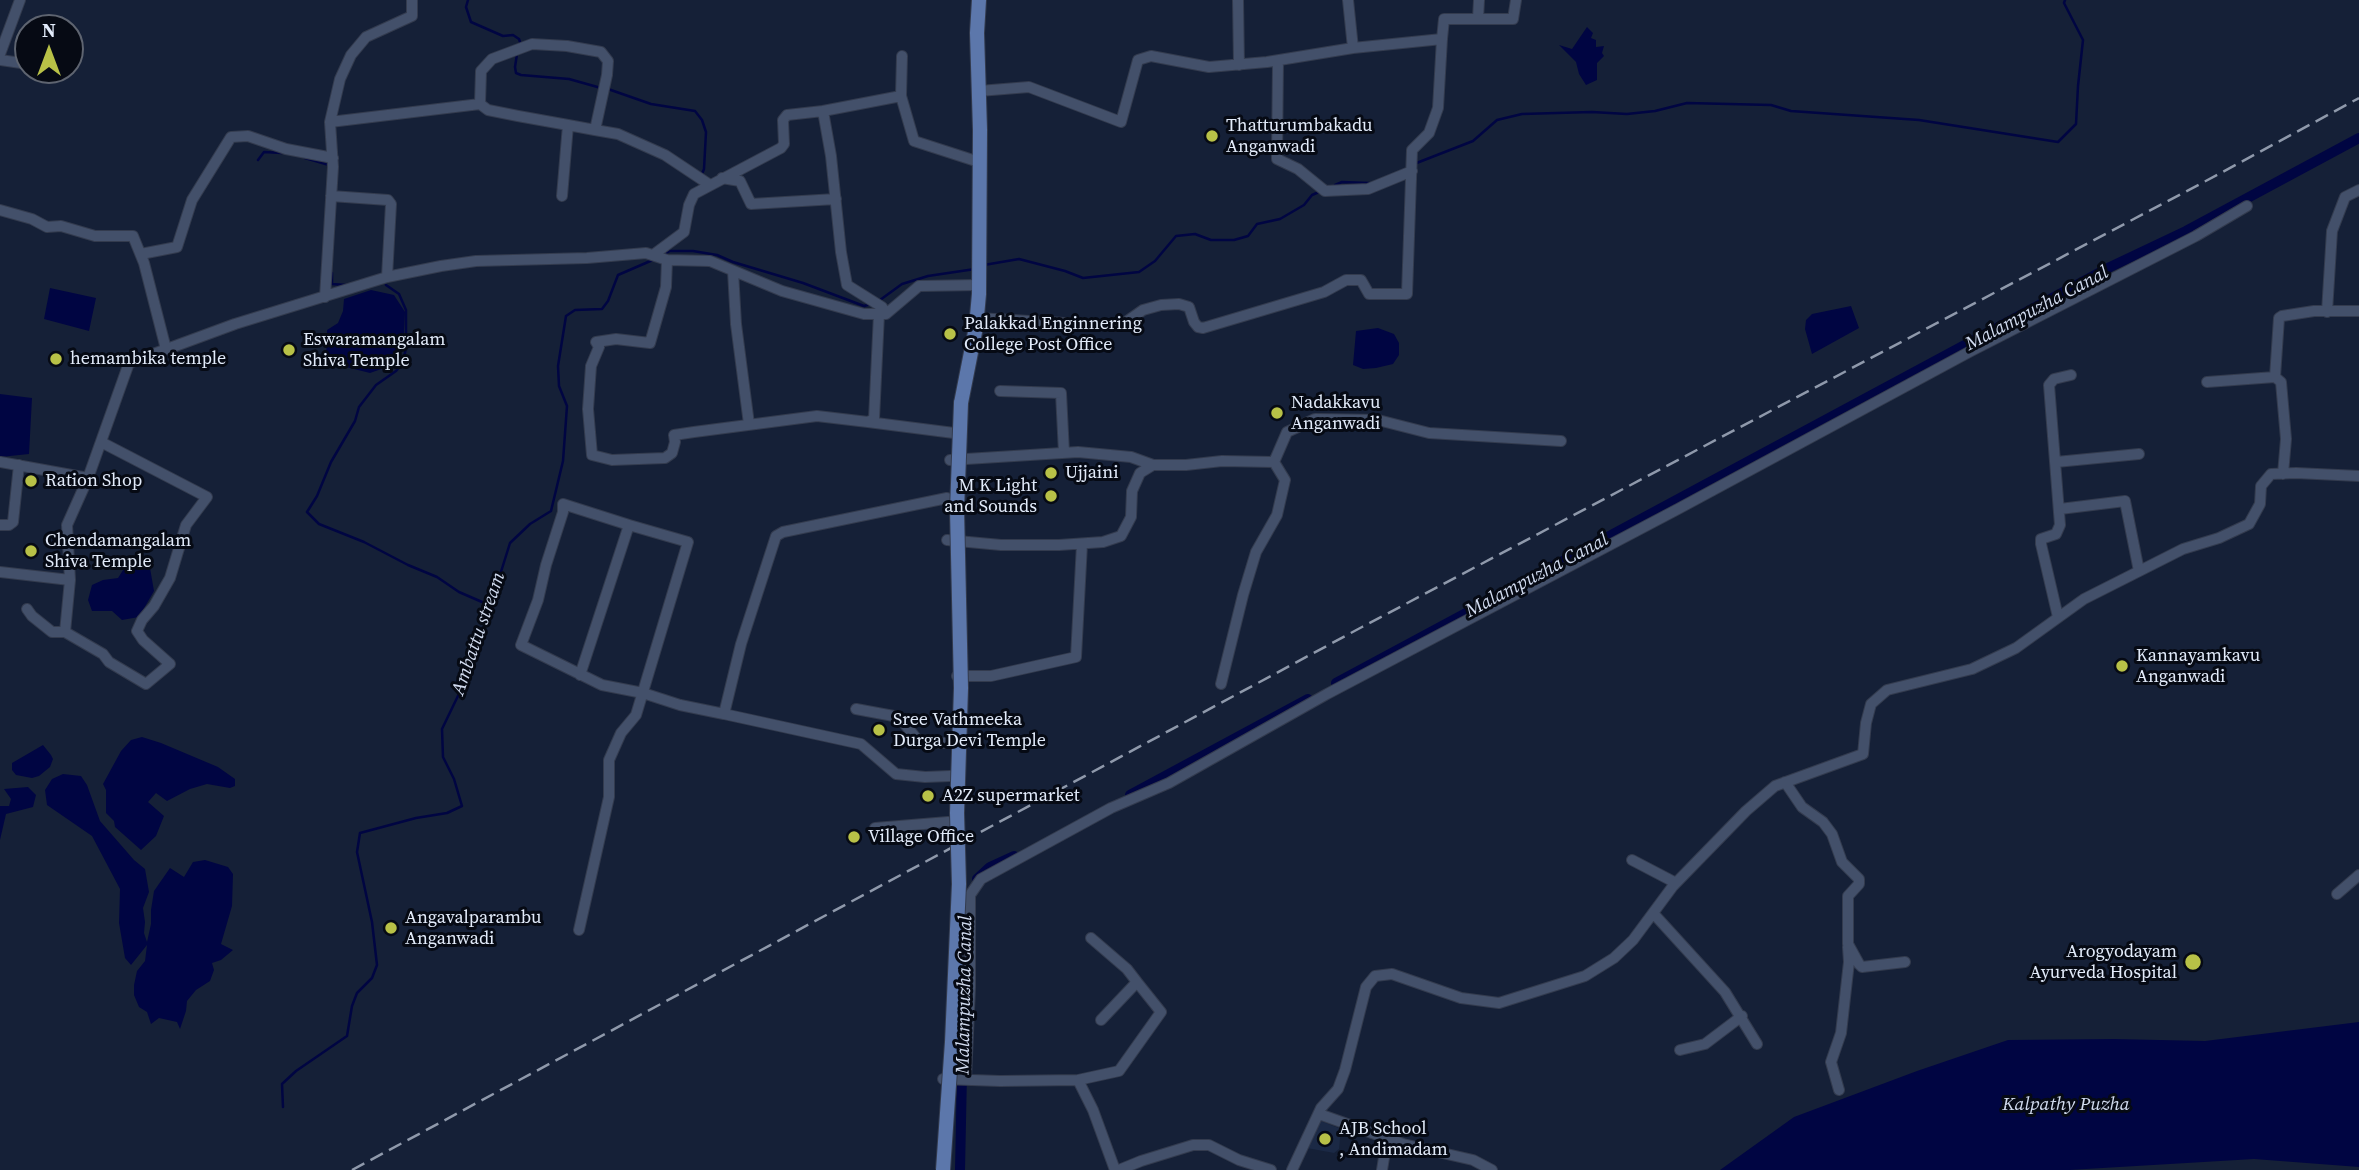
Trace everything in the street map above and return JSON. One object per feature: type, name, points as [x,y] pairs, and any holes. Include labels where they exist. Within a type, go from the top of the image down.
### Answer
[{"type":"main road","points":[[943,1170],[959,884],[957,813],[961,688],[957,510],[961,402],[977,318],[979,273],[979,91],[976,33],[979,0]]},
{"type":"street","points":[[0,54],[20,0]]},
{"type":"street","points":[[326,297],[333,158],[330,122],[340,79],[351,55],[366,37],[412,16],[412,0]]},
{"type":"street","points":[[1238,0],[1239,65]]},
{"type":"street","points":[[1348,0],[1353,48]]},
{"type":"street","points":[[1478,19],[1479,0]]},
{"type":"street","points":[[977,318],[1116,326],[1143,310],[1179,304],[1189,307],[1194,322],[1203,328],[1324,292],[1346,280],[1361,281],[1369,294],[1407,294],[1412,150],[1429,134],[1438,108],[1444,19],[1513,19],[1516,0]]},
{"type":"street","points":[[979,91],[1029,87],[1121,122],[1138,60],[1151,56],[1209,67],[1278,61],[1353,48],[1442,38]]},
{"type":"street","points":[[480,104],[481,71],[492,59],[532,44],[601,52],[608,61],[595,130]]},
{"type":"street","points":[[902,56],[901,96],[914,141],[979,162]]},
{"type":"street","points":[[1278,61],[1277,159],[1298,169],[1325,191],[1368,189],[1412,171]]},
{"type":"street","points":[[653,255],[684,232],[689,205],[704,181],[722,178],[781,148],[784,144],[783,120],[786,115],[901,96]]},
{"type":"street","points":[[330,122],[480,104],[488,110],[618,134],[665,155],[704,181]]},
{"type":"street","points":[[822,111],[831,156],[847,285],[869,298],[882,312],[874,418],[868,422]]},
{"type":"street","points":[[562,196],[568,125]]},
{"type":"street","points":[[141,254],[177,247],[192,200],[231,137],[248,136],[286,149],[333,158]]},
{"type":"street","points":[[722,178],[740,181],[751,204],[835,199]]},
{"type":"street","points":[[2327,312],[2332,231],[2345,197],[2359,190]]},
{"type":"street","points":[[331,196],[388,200],[391,204],[387,276]]},
{"type":"street","points":[[963,1079],[970,987],[972,890],[981,879],[1111,808],[1169,783],[1327,694],[1971,351],[2196,236],[2247,206]]},
{"type":"street","points":[[0,210],[32,219],[47,228],[61,226],[95,236],[133,236],[141,254],[166,349]]},
{"type":"street","points":[[65,632],[70,580],[67,526],[88,478],[129,363],[234,324],[387,276],[476,261],[587,258],[646,253],[666,260],[710,261],[782,291],[864,314],[882,312],[919,286],[979,273]]},
{"type":"street","points":[[666,260],[666,287],[650,343],[616,339],[596,342],[599,347],[591,366],[589,409],[592,455],[612,460],[665,458],[672,453],[674,435],[817,416],[954,433]]},
{"type":"street","points":[[733,271],[736,324],[749,424]]},
{"type":"street","points":[[2275,377],[2282,316],[2314,311],[2359,311]]},
{"type":"street","points":[[2058,617],[2041,544],[2041,538],[2056,534],[2059,529],[2060,509],[2049,385],[2054,379],[2071,375]]},
{"type":"street","points":[[2207,382],[2275,377],[2281,382],[2286,439],[2283,474]]},
{"type":"street","points":[[1000,391],[1061,393],[1065,453]]},
{"type":"street","points":[[1274,462],[1287,432],[1315,419],[1378,420],[1429,433],[1561,441]]},
{"type":"street","points":[[27,609],[52,632],[65,632],[146,684],[170,664],[143,640],[137,631],[170,578],[186,524],[207,497],[101,442]]},
{"type":"street","points":[[950,460],[1078,452],[1131,457],[1153,465],[1222,461],[1274,462]]},
{"type":"street","points":[[2056,462],[2139,454]]},
{"type":"street","points":[[0,462],[88,478]]},
{"type":"street","points":[[1221,684],[1242,595],[1256,552],[1277,514],[1285,481],[1274,462]]},
{"type":"street","points":[[0,525],[13,522],[19,465]]},
{"type":"street","points":[[947,540],[1001,545],[1082,544],[1103,542],[1121,536],[1131,517],[1132,491],[1140,473],[1153,465]]},
{"type":"street","points":[[1292,1170],[1318,1114],[1338,1089],[1366,987],[1375,976],[1392,974],[1461,998],[1499,1003],[1585,976],[1614,958],[1633,940],[1676,883],[1746,811],[1775,786],[1863,754],[1871,704],[1887,690],[1972,669],[2016,648],[2084,599],[2183,549],[2219,538],[2249,524],[2260,505],[2261,486],[2272,474],[2359,476]]},
{"type":"street","points":[[724,714],[741,644],[776,536],[783,532],[947,498]]},
{"type":"street","points":[[2060,509],[2126,502],[2139,571]]},
{"type":"street","points":[[579,930],[609,797],[609,760],[621,733],[636,715],[643,693],[688,542],[563,504],[538,600],[521,645],[602,685],[643,693],[680,705],[861,744],[896,774],[950,776]]},
{"type":"street","points":[[580,675],[629,525]]},
{"type":"street","points":[[957,676],[991,676],[1076,657],[1082,544]]},
{"type":"street","points":[[0,572],[70,580]]},
{"type":"street","points":[[856,709],[899,717],[920,743],[953,743]]},
{"type":"street","points":[[1785,782],[1802,807],[1823,822],[1832,834],[1842,862],[1859,879],[1847,896],[1849,962],[1841,1033],[1831,1062],[1839,1090]]},
{"type":"street","points":[[875,828],[948,821]]},
{"type":"street","points":[[1632,860],[1676,883]]},
{"type":"street","points":[[2337,894],[2359,875]]},
{"type":"street","points":[[1653,913],[1725,992],[1757,1044]]},
{"type":"street","points":[[949,917],[970,914]]},
{"type":"street","points":[[943,1079],[1078,1080],[1119,1071],[1161,1012],[1127,969],[1091,938]]},
{"type":"street","points":[[1847,944],[1862,967],[1905,962]]},
{"type":"street","points":[[1101,1020],[1137,982]]},
{"type":"street","points":[[1680,1050],[1705,1044],[1742,1016]]},
{"type":"street","points":[[1078,1080],[1117,1170],[1193,1145],[1215,1147],[1239,1160],[1271,1170]]},
{"type":"street","points":[[1318,1114],[1403,1144],[1474,1160],[1479,1167],[1492,1170]]},
{"type":"street","points":[[1382,1170],[1387,1139]]},
{"type":"shaded area","name":"AJB School , Andimadam","points":[[1318,1120],[1341,1129],[1339,1149],[1334,1153],[1307,1148]]},
{"type":"water","points":[[1587,27],[1593,33],[1591,38],[1596,40],[1596,47],[1604,46],[1604,56],[1597,63],[1597,80],[1586,85],[1576,62],[1559,45],[1572,49]]},
{"type":"water","points":[[50,288],[96,298],[89,331],[44,319]]},
{"type":"water","points":[[371,290],[394,295],[405,312],[403,349],[390,366],[370,373],[326,362],[327,330],[338,323],[344,299]]},
{"type":"water","points":[[1851,306],[1859,328],[1812,354],[1805,329],[1806,320],[1812,314]]},
{"type":"water","points":[[1378,328],[1394,334],[1399,343],[1399,355],[1393,364],[1363,369],[1353,365],[1356,331]]},
{"type":"water","points":[[0,394],[32,398],[29,454],[0,457]]},
{"type":"water","points":[[141,564],[150,568],[154,591],[139,617],[122,620],[112,611],[92,611],[88,600],[92,585],[118,578],[125,567]]},
{"type":"water","points":[[142,737],[218,767],[235,779],[235,786],[230,788],[207,784],[167,801],[156,793],[148,802],[164,816],[156,836],[141,850],[115,827],[114,821],[106,813],[106,790],[103,784],[121,751],[131,740]]},
{"type":"water","points":[[43,745],[53,759],[50,767],[32,778],[16,775],[12,770],[12,763]]},
{"type":"water","points":[[63,774],[81,776],[100,821],[145,869],[149,892],[143,908],[147,942],[154,891],[170,868],[184,877],[193,862],[205,860],[228,867],[233,874],[232,906],[221,944],[233,950],[221,960],[212,963],[214,970],[210,981],[196,990],[187,1001],[180,1029],[177,1022],[159,1018],[151,1024],[147,1012],[139,1007],[134,995],[134,985],[137,971],[145,961],[147,945],[131,965],[125,958],[119,923],[120,889],[92,836],[47,805],[45,790],[52,779]]},
{"type":"water","points":[[28,787],[36,795],[33,807],[6,814],[0,840],[0,806],[9,806],[11,799],[4,789]]},
{"type":"water","name":"Kalpathy Puzha","points":[[2359,1022],[2359,1167],[2254,1159],[2069,1170],[1720,1170],[1794,1117],[2008,1040],[2205,1041]]},
{"type":"waterway","name":"Ambattu stream","points":[[468,0],[466,7],[471,22],[503,36],[513,35],[519,39],[521,45]]},
{"type":"waterway","points":[[1414,164],[1473,141],[1497,120],[1522,114],[1627,114],[1687,103],[1771,105],[1791,111],[1919,120],[2058,142],[2076,124],[2083,40],[2064,3],[2065,0]]},
{"type":"waterway","name":"Ambattu stream","points":[[517,54],[516,73],[569,79],[601,88]]},
{"type":"waterway","name":"Ambattu stream","points":[[608,89],[651,104],[695,111],[706,132],[702,174]]},
{"type":"waterway","name":"Malampuzha Canal","points":[[1336,683],[2110,267],[2186,231],[2359,138]]},
{"type":"waterway","points":[[258,160],[264,152],[282,153]]},
{"type":"waterway","points":[[305,158],[329,165]]},
{"type":"waterway","points":[[1335,185],[1342,182],[1369,183]]},
{"type":"waterway","points":[[984,265],[1019,259],[1083,278],[1139,272],[1155,261],[1176,236],[1195,234],[1211,240],[1234,240],[1248,236],[1257,224],[1280,219],[1304,205],[1312,195],[1319,192]]},
{"type":"waterway","name":"Ambattu stream","points":[[664,254],[670,251],[693,251],[717,255],[864,306],[871,304]]},
{"type":"waterway","name":"Ambattu stream","points":[[283,1107],[282,1084],[296,1071],[347,1036],[357,993],[372,978],[377,965],[372,922],[357,852],[360,833],[447,813],[462,806],[454,779],[443,757],[442,729],[470,671],[510,543],[530,524],[551,511],[563,461],[567,406],[559,386],[558,366],[566,316],[575,310],[602,309],[618,275],[655,259]]},
{"type":"waterway","points":[[880,300],[902,284],[928,276],[975,269]]},
{"type":"waterway","points":[[332,273],[332,284],[346,285]]},
{"type":"waterway","points":[[386,285],[399,294],[406,310],[406,348],[403,362],[396,371],[376,385],[359,407],[355,421],[307,512],[319,524],[364,542],[489,605]]},
{"type":"waterway","name":"Malampuzha Canal","points":[[1130,795],[1308,699]]},
{"type":"waterway","name":"Malampuzha Canal","points":[[977,879],[990,867],[1014,856]]},
{"type":"waterway","name":"Malampuzha Canal","points":[[960,1170],[962,1073]]},
{"type":"railway","points":[[352,1170],[1362,627],[2359,98]]},
{"type":"place","name":"Thatturumbakadu Anganwadi","points":[[1212,136]]},
{"type":"place","name":"Palakkad Enginnering College Post Office","points":[[950,334]]},
{"type":"place","name":"Eswaramangalam Shiva Temple","points":[[289,350]]},
{"type":"place","name":"hemambika temple","points":[[56,359]]},
{"type":"place","name":"Nadakkavu Anganwadi","points":[[1277,413]]},
{"type":"place","name":"Ujjaini","points":[[1051,473]]},
{"type":"place","name":"Ration Shop","points":[[31,481]]},
{"type":"place","name":"M K Light and Sounds","points":[[1051,496]]},
{"type":"place","name":"Chendamangalam Shiva Temple","points":[[31,551]]},
{"type":"place","name":"Kannayamkavu Anganwadi","points":[[2122,666]]},
{"type":"place","name":"Sree Vathmeeka Durga Devi Temple","points":[[879,730]]},
{"type":"place","name":"A2Z supermarket","points":[[928,796]]},
{"type":"place","name":"Village Office","points":[[854,837]]},
{"type":"place","name":"Angavalparambu Anganwadi","points":[[391,928]]},
{"type":"place","name":"Arogyodayam Ayurveda Hospital","points":[[2193,962]]},
{"type":"place","name":"AJB School , Andimadam","points":[[1325,1139]]}]
